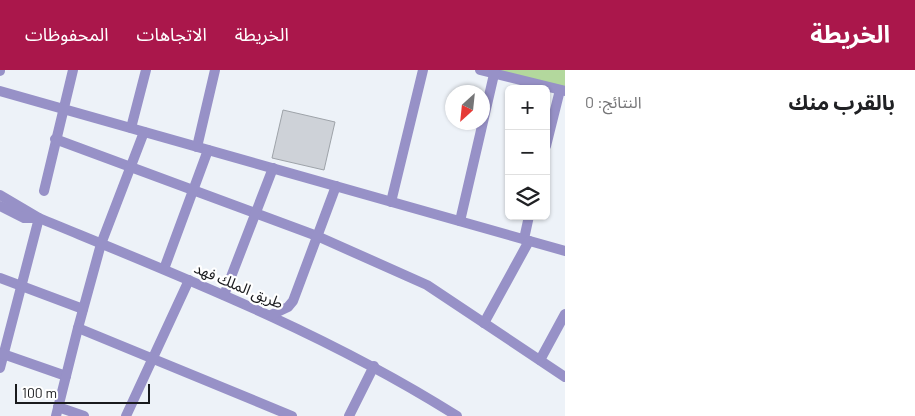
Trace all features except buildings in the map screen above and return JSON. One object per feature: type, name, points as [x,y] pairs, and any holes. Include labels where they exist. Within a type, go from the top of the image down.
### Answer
[{"type":"street","points":[[44,191],[73,70]]},
{"type":"street","points":[[131,128],[146,70]]},
{"type":"street","points":[[197,147],[216,70]]},
{"type":"street","points":[[391,202],[423,70]]},
{"type":"street","points":[[480,70],[495,72],[562,91],[550,132]]},
{"type":"street","points":[[460,221],[495,72]]},
{"type":"street","points":[[0,92],[565,251]]},
{"type":"street","points":[[84,416],[57,411],[101,244],[144,132]]},
{"type":"street","points":[[55,139],[317,236],[427,285],[565,377]]},
{"type":"street","points":[[164,270],[195,190],[208,150]]},
{"type":"street","points":[[224,295],[273,168]]},
{"type":"street","points":[[271,315],[288,307],[293,301],[336,186]]},
{"type":"street","points":[[0,195],[39,218],[2,354],[0,368]]},
{"type":"street","name":"طريق الملك فهد","points":[[0,206],[24,218],[39,218],[271,315],[374,366],[457,416]]},
{"type":"street","points":[[484,323],[526,240],[528,220]]},
{"type":"street","points":[[0,278],[83,309]]},
{"type":"street","points":[[126,416],[189,280]]},
{"type":"street","points":[[540,360],[565,314]]},
{"type":"street","points":[[78,328],[292,416]]},
{"type":"street","points":[[2,354],[66,376]]},
{"type":"street","points":[[349,416],[374,366]]},
{"type":"green space","points":[[495,70],[565,70],[565,91]]}]
